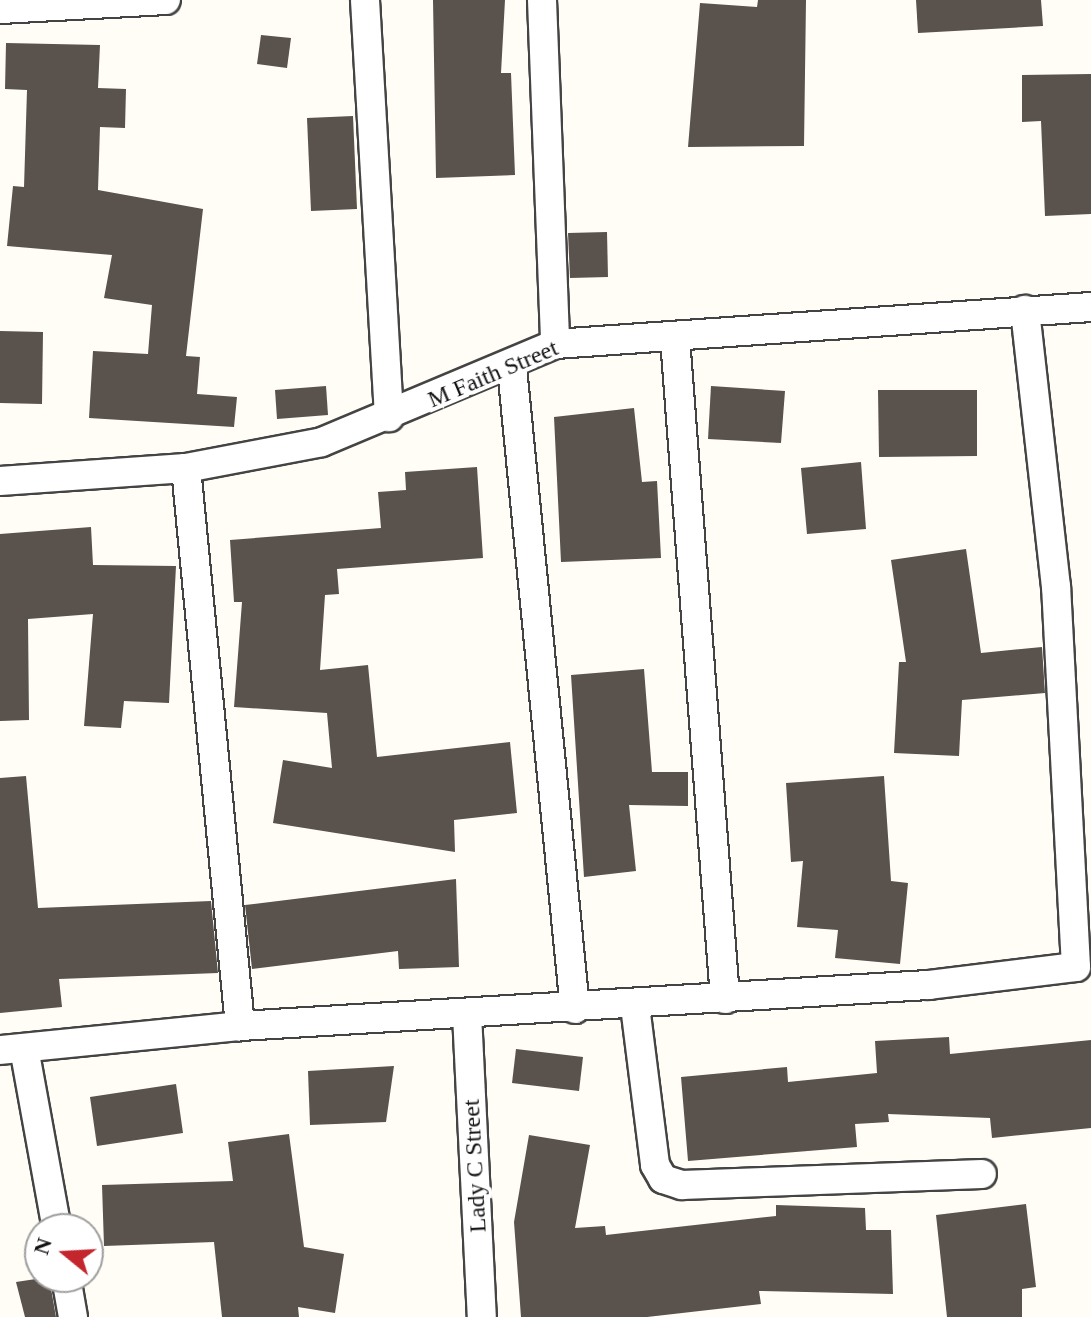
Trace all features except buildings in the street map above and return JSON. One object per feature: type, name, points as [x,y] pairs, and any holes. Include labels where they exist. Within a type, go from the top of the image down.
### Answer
[{"type":"street","points":[[0,9],[166,0]]},
{"type":"street","points":[[365,0],[389,417]]},
{"type":"street","points":[[542,0],[555,344]]},
{"type":"street","name":"M Faith Street","points":[[0,481],[186,468],[322,442],[512,368],[555,344],[1091,307]]},
{"type":"street","points":[[53,1213],[12,1049],[240,1026],[635,1006],[1083,967],[1056,587],[1025,310]]},
{"type":"street","points":[[675,338],[725,999]]},
{"type":"street","points":[[512,368],[575,1009]]},
{"type":"street","points":[[186,468],[240,1026]]},
{"type":"street","points":[[635,1006],[655,1165],[663,1179],[682,1185],[982,1174]]},
{"type":"street","name":"Lady C Street","points":[[467,1014],[482,1317]]},
{"type":"street","points":[[69,1293],[73,1317]]}]
